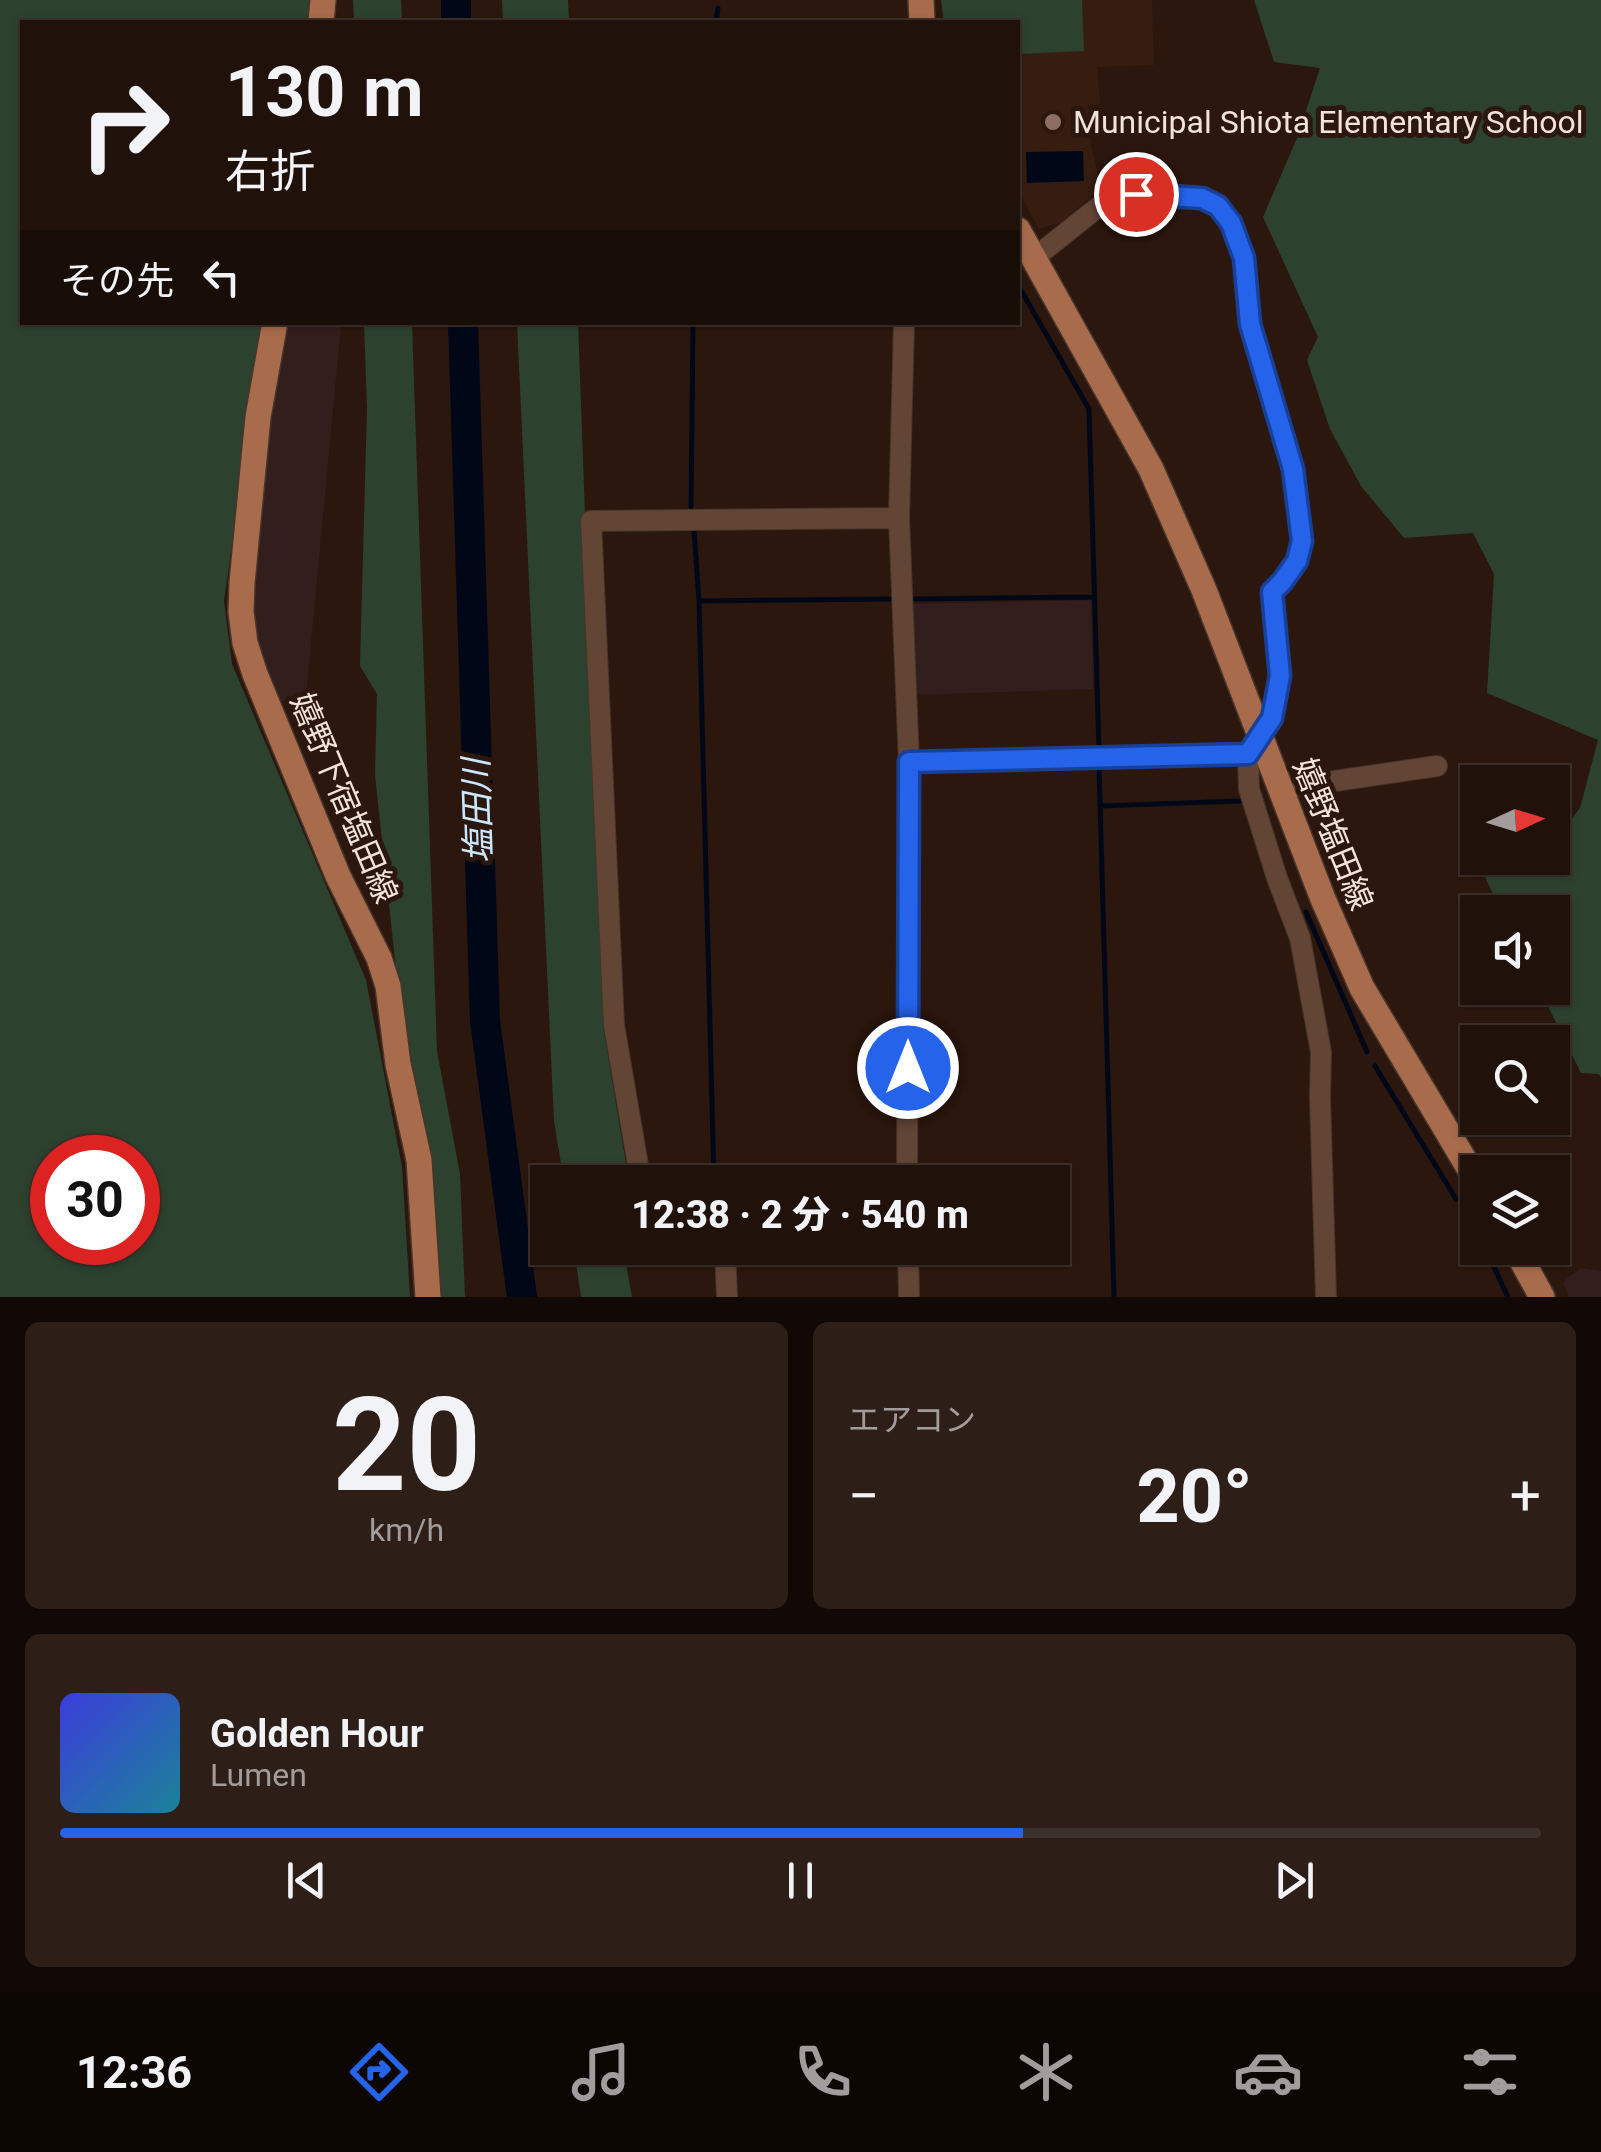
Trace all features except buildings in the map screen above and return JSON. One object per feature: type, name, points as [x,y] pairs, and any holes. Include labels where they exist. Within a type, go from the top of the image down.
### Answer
[{"type":"main road","name":"嬉野塩田線","points":[[1020,234],[1151,469],[1204,590],[1254,746],[1280,789],[1362,988],[1461,1155]]},
{"type":"main road","name":"嬉野下宿塩田線","points":[[274,325],[258,417],[242,583],[245,643],[338,876],[379,958],[388,986],[398,1064],[419,1160],[428,1297]]},
{"type":"main road","points":[[1524,1265],[1542,1297]]},
{"type":"street","points":[[1034,258],[1116,194],[1202,198],[1218,206],[1231,223],[1244,258],[1252,335],[1293,469],[1302,541],[1297,561],[1272,592],[1280,676],[1272,718],[1254,746],[1249,788],[1300,938],[1321,1052],[1326,1297]]},
{"type":"street","points":[[904,325],[900,518],[909,762],[907,1165]]},
{"type":"street","points":[[638,1165],[614,1026],[591,520],[900,518]]},
{"type":"street","points":[[909,762],[1254,746]]},
{"type":"street","points":[[1280,789],[1437,766]]},
{"type":"street","points":[[726,1265],[727,1297]]},
{"type":"street","points":[[908,1265],[909,1297]]},
{"type":"shaded area","name":"Municipal Shiota Elementary School","points":[[941,0],[1152,0],[1154,65],[1097,67],[1100,104],[1088,105],[1090,140],[1101,188],[1062,222],[1039,229],[1020,194],[1020,20],[944,20]]},
{"type":"shaded area","points":[[286,325],[341,325],[306,697],[278,703],[257,646],[254,605],[271,418]]},
{"type":"shaded area","points":[[1091,600],[1093,689],[912,695],[908,604]]},
{"type":"shaded area","points":[[1581,1268],[1601,1271],[1601,1297],[1569,1297],[1563,1282]]},
{"type":"green space","points":[[0,0],[309,0],[308,20],[20,20],[20,325],[263,325],[224,601],[232,664],[366,980],[402,1167],[410,1297],[0,1297]]},
{"type":"green space","points":[[353,0],[401,0],[402,20],[354,20]]},
{"type":"green space","points":[[502,0],[568,0],[569,20],[503,20]]},
{"type":"green space","points":[[941,0],[1082,0],[1084,51],[1020,54],[1020,20],[944,20]]},
{"type":"green space","points":[[1254,0],[1601,0],[1601,1078],[1599,1074],[1581,1073],[1570,1051],[1570,1025],[1557,1025],[1547,1005],[1570,1005],[1570,895],[1494,895],[1484,875],[1570,875],[1570,821],[1580,808],[1598,740],[1487,693],[1494,574],[1473,533],[1404,538],[1361,486],[1330,429],[1307,360],[1318,337],[1263,217],[1297,138],[1320,68],[1274,62]]},
{"type":"green space","points":[[364,325],[412,325],[437,1051],[460,1174],[465,1297],[436,1297],[432,1178],[397,978],[375,775],[377,694],[360,666],[367,407]]},
{"type":"green space","points":[[517,325],[578,325],[604,1032],[626,1165],[561,1165],[554,1121]]},
{"type":"green space","points":[[576,1265],[626,1265],[632,1297],[581,1297]]},
{"type":"water","points":[[1083,151],[1084,181],[1027,183],[1026,152]]},
{"type":"waterway","name":"塩田川","points":[[456,0],[456,20]]},
{"type":"waterway","points":[[716,20],[718,8]]},
{"type":"waterway","points":[[1020,288],[1089,409],[1099,751]]},
{"type":"waterway","name":"塩田川","points":[[463,325],[485,1021],[522,1297]]},
{"type":"waterway","points":[[691,507],[693,325]]},
{"type":"waterway","points":[[694,530],[699,601],[891,599]]},
{"type":"waterway","points":[[911,599],[1093,597]]},
{"type":"waterway","points":[[699,601],[714,1165]]},
{"type":"waterway","points":[[1099,766],[1114,1297]]},
{"type":"waterway","points":[[1100,806],[1240,801]]},
{"type":"waterway","points":[[1306,912],[1367,1052]]},
{"type":"waterway","points":[[1375,1066],[1456,1199]]},
{"type":"waterway","points":[[1493,1265],[1508,1297]]},
{"type":"place","name":"Municipal Shiota Elementary School","points":[[1053,122]]},
{"type":"route","points":[[908,1068],[909,762],[1248,754],[1272,718],[1280,676],[1272,592],[1297,561],[1302,541],[1293,469],[1250,324],[1244,258],[1231,223],[1218,206],[1202,198],[1136,194]]}]
